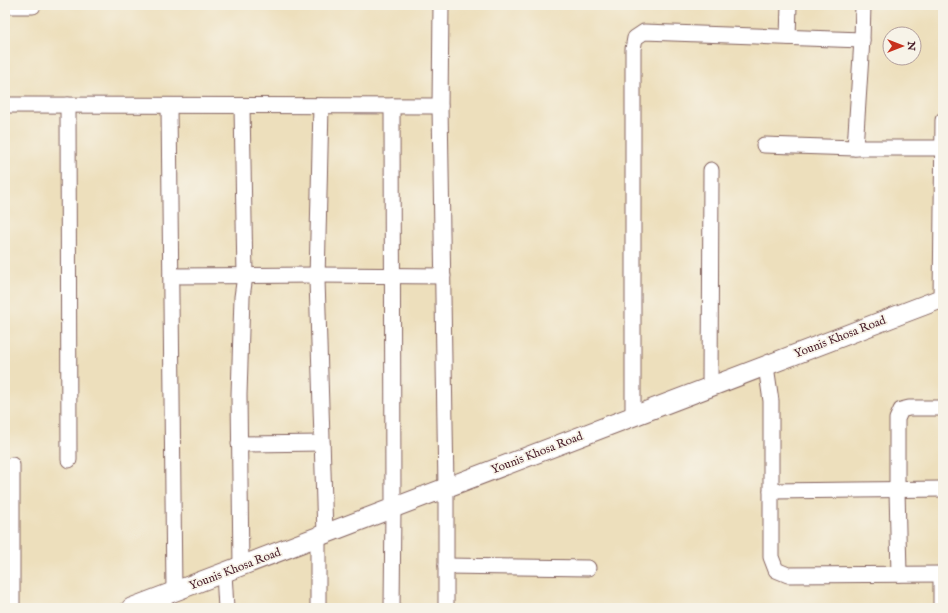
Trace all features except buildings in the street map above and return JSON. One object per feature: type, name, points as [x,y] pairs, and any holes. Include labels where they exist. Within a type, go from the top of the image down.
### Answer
[{"type":"street","points":[[441,5],[440,106],[446,488],[446,608]]},
{"type":"street","points":[[788,37],[789,5]]},
{"type":"street","points":[[855,148],[863,5]]},
{"type":"street","points":[[5,6],[33,6]]},
{"type":"street","points":[[632,417],[633,49],[635,38],[644,32],[862,40]]},
{"type":"street","points":[[5,105],[440,106]]},
{"type":"street","points":[[68,105],[68,460]]},
{"type":"street","points":[[165,599],[170,276],[169,106]]},
{"type":"street","points":[[226,608],[232,570],[240,444],[239,395],[242,304],[246,276],[242,106]]},
{"type":"street","points":[[318,608],[322,536],[322,443],[317,275],[321,106]]},
{"type":"street","points":[[392,106],[392,608]]},
{"type":"street","points":[[942,298],[943,120]]},
{"type":"street","points":[[764,145],[855,148],[943,148]]},
{"type":"street","points":[[710,387],[711,170]]},
{"type":"street","points":[[170,276],[443,276]]},
{"type":"street","name":"Younis Khosa Road","points":[[131,608],[165,599],[232,570],[942,298]]},
{"type":"street","points":[[766,366],[771,401],[771,557],[776,570],[788,575],[942,574],[941,608]]},
{"type":"street","points":[[899,574],[897,419],[901,410],[909,408],[943,408]]},
{"type":"street","points":[[240,444],[322,443]]},
{"type":"street","points":[[12,465],[12,608]]},
{"type":"street","points":[[771,491],[943,489]]},
{"type":"street","points":[[446,566],[588,568]]}]
